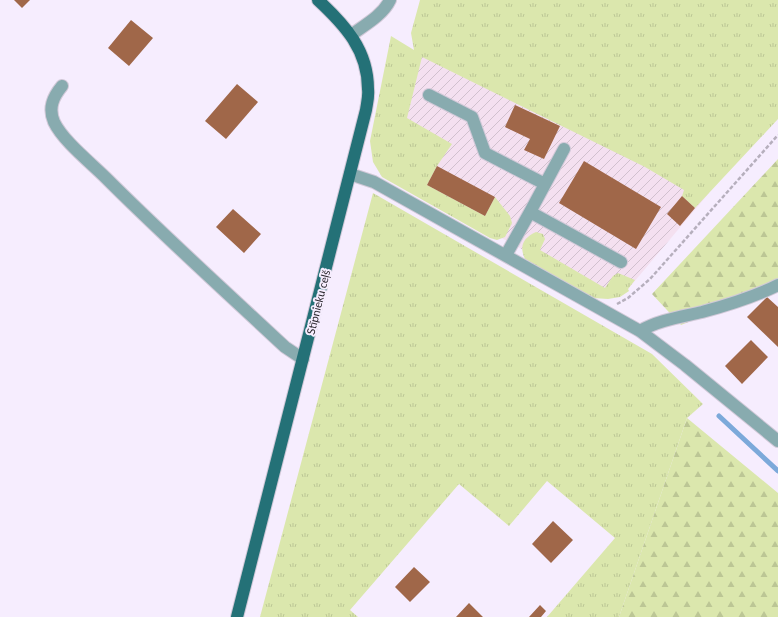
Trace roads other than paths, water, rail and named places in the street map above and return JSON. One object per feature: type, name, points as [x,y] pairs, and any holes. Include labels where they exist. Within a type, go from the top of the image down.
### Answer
[{"type":"main road","name":"Stīpnieku ceļš","points":[[237,617],[366,110],[368,89],[365,60],[352,35],[318,0]]},
{"type":"street","points":[[352,35],[376,17],[390,0]]},
{"type":"street","points":[[62,86],[53,99],[51,112],[58,128],[68,140],[125,197],[285,348],[303,359]]},
{"type":"street","points":[[429,95],[472,117],[484,153],[545,184]]},
{"type":"street","points":[[506,255],[564,149]]},
{"type":"street","points":[[350,174],[374,182],[640,331],[685,365],[778,441]]},
{"type":"street","points":[[530,212],[621,262]]},
{"type":"street","points":[[640,331],[653,324],[720,307],[758,295],[778,285]]},
{"type":"waterway","points":[[719,416],[778,471]]}]
